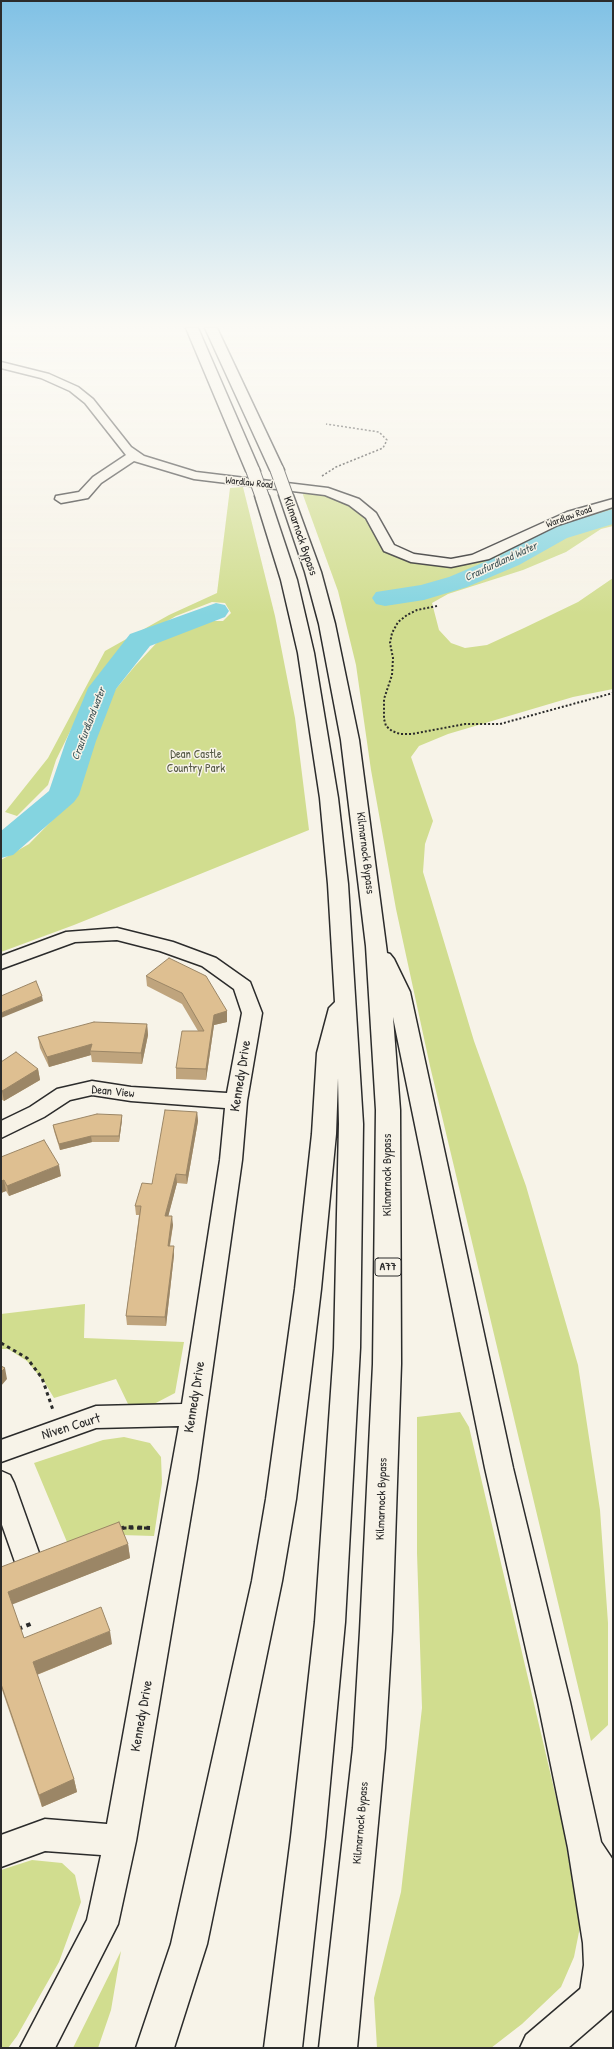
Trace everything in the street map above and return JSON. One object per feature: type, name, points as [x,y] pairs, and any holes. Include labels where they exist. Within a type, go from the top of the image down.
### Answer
[{"type":"main road","name":"Kilmarnock Bypass","points":[[233,424],[253,471],[274,495],[313,572],[339,677],[364,844],[383,1018],[388,1110],[387,1364],[380,1540],[369,1748],[338,2048]]},
{"type":"main road","name":"Kilmarnock Bypass","points":[[255,424],[277,470],[274,495],[288,580],[313,685],[335,840],[349,1061],[351,1196],[347,1348],[337,1519],[330,1622],[322,1706],[283,2048]]},
{"type":"main road","name":"A77","points":[[376,946],[399,992],[497,1461],[554,1702],[585,1848],[601,1943],[605,1991]]},
{"type":"main road","name":"A77","points":[[155,2048],[189,1944],[267,1581],[281,1500],[308,1289],[324,1134],[328,1053],[344,990]]},
{"type":"main road","name":"A77","points":[[585,1848],[601,1873],[613,1885]]},
{"type":"main road","name":"A77","points":[[585,1848],[608,1912],[613,1919]]},
{"type":"main road","points":[[539,2048],[605,1991]]},
{"type":"street","name":"Wardlaw Road","points":[[106,424],[126,450],[133,456],[152,463],[194,475],[224,480],[312,489],[335,494],[361,506],[371,516],[385,543],[395,552],[411,558],[438,563],[463,562],[484,556],[553,522],[613,503]]},
{"type":"street","points":[[61,499],[82,495],[97,480],[133,456]]},
{"type":"street","name":"Kennedy Drive","points":[[1,964],[73,936],[117,934],[166,946],[209,962],[243,986],[252,1013],[236,1101],[231,1160],[175,1530],[120,1841],[102,1924],[37,2048]]},
{"type":"street","name":"Dean View","points":[[1,1130],[37,1112],[64,1094],[92,1088],[131,1094],[236,1101]]},
{"type":"street","name":"Niven Court","points":[[1,1451],[96,1417],[192,1415]]},
{"type":"street","points":[[1,1483],[25,1553]]},
{"type":"street","points":[[1,1851],[45,1835],[120,1841]]},
{"type":"path","points":[[312,489],[317,480],[336,467],[374,452],[386,444],[384,436],[379,432],[355,427],[326,424]]},
{"type":"path","points":[[437,606],[417,610],[407,615],[398,622],[392,633],[390,643],[393,658],[392,675],[384,699],[384,712],[386,726],[392,731],[400,734],[412,734],[465,724],[500,724],[549,712],[613,693]]},
{"type":"path","points":[[1,1343],[27,1358],[42,1378],[60,1429]]},
{"type":"path","points":[[118,1530],[125,1527],[175,1530]]},
{"type":"path","points":[[14,1631],[33,1623]]},
{"type":"green space","name":"Dean Castle Country Park","points":[[243,487],[275,616],[295,718],[309,830],[74,925],[1,952],[1,860],[29,844],[74,798],[105,702],[135,666],[164,635],[206,621],[223,621],[231,613],[225,603],[212,602],[176,616],[121,648],[93,685],[56,760],[48,785],[17,816],[5,812],[48,758],[105,651],[169,615],[217,593],[230,488]]},
{"type":"green space","points":[[305,488],[354,502],[385,543],[438,563],[495,550],[613,503],[613,526],[601,529],[566,552],[523,570],[448,594],[432,603],[439,630],[451,643],[465,648],[487,645],[578,602],[613,578],[613,689],[573,697],[448,734],[419,746],[411,757],[433,821],[425,844],[423,872],[474,1041],[526,1186],[578,1365],[600,1510],[608,1623],[608,1725],[591,1741],[430,1066],[396,909],[371,770],[356,665],[338,591],[303,495]]},
{"type":"green space","points":[[85,1304],[84,1338],[184,1342],[175,1393],[152,1405],[134,1406],[128,1404],[116,1379],[54,1398],[45,1383],[27,1361],[8,1349],[1,1349],[1,1314]]},
{"type":"green space","points":[[460,1412],[469,1427],[563,1827],[580,1927],[574,1957],[561,1987],[522,2024],[491,2048],[377,2048],[374,1998],[401,1892],[422,1708],[417,1553],[417,1417]]},
{"type":"green space","points":[[124,1437],[150,1443],[161,1457],[162,1483],[154,1536],[121,1535],[72,1554],[34,1463],[103,1440]]},
{"type":"green space","points":[[32,1860],[62,1863],[75,1875],[81,1902],[59,1962],[17,2036],[8,2048],[1,2048],[1,1870]]},
{"type":"green space","points":[[121,1951],[111,2010],[98,2048],[73,2048]]},
{"type":"building","points":[[169,958],[206,976],[227,1011],[214,1015],[206,1069],[176,1068],[182,1031],[204,1031],[182,993],[146,976]]},
{"type":"building","points":[[36,981],[42,996],[1,1013],[1,996]]},
{"type":"building","points":[[94,1022],[147,1024],[141,1053],[90,1051],[92,1044],[47,1057],[38,1037]]},
{"type":"building","points":[[16,1052],[38,1069],[2,1091],[1,1062]]},
{"type":"building","points":[[165,1110],[197,1112],[186,1175],[176,1174],[165,1216],[172,1216],[168,1246],[174,1246],[165,1317],[126,1316],[141,1206],[135,1206],[142,1183],[152,1184]]},
{"type":"building","points":[[97,1114],[122,1115],[119,1136],[91,1136],[59,1144],[53,1125]]},
{"type":"building","points":[[44,1140],[59,1165],[7,1186],[4,1180],[1,1181],[1,1157]]},
{"type":"building","points":[[1,1366],[5,1368],[1,1372]]},
{"type":"building","points":[[119,1522],[128,1544],[8,1592],[24,1638],[101,1607],[110,1631],[33,1662],[74,1779],[39,1795],[1,1684],[1,1567]]},
{"type":"waterway","name":"Craufurdland Water","points":[[385,598],[424,592],[458,582],[510,560],[558,533],[613,516]]},
{"type":"waterway","name":"Craufurdland water","points":[[1,848],[63,795],[81,741],[102,688],[140,640],[216,611]]}]
